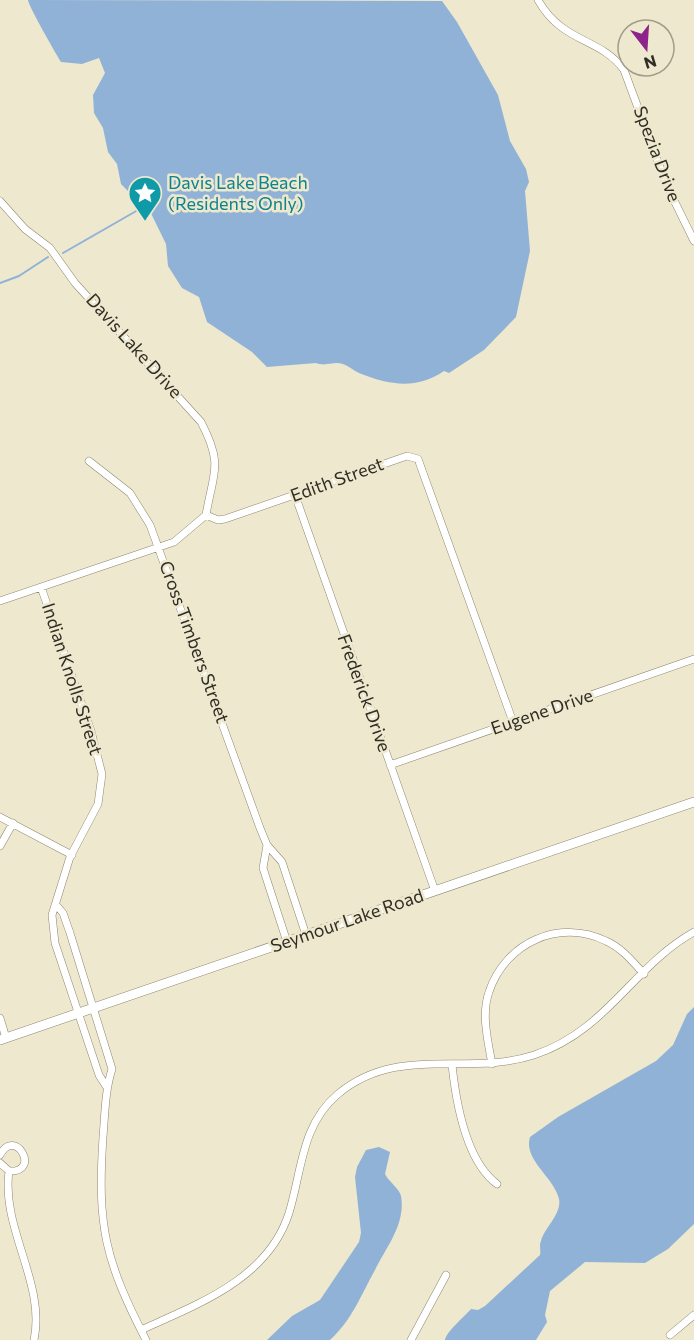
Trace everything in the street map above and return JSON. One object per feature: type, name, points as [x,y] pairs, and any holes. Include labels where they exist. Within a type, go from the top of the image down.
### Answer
[{"type":"street","name":"Spezia Drive","points":[[538,0],[559,28],[615,58],[624,70],[667,186],[694,241]]},
{"type":"street","name":"Davis Lake Drive","points":[[0,201],[25,229],[50,248],[75,283],[201,422],[213,451],[217,472],[206,515]]},
{"type":"street","name":"Edith Street","points":[[206,515],[218,520],[225,519],[407,456],[418,459],[513,722]]},
{"type":"street","name":"Cross Timbers Street","points":[[89,461],[130,493],[142,508],[159,548],[267,845],[282,862],[306,935]]},
{"type":"street","name":"Frederick Drive","points":[[295,495],[435,891]]},
{"type":"street","points":[[0,601],[174,542],[206,515]]},
{"type":"street","name":"Indian Knolls Street","points":[[42,587],[91,731],[102,774],[98,804],[72,855],[59,891],[57,906],[52,915],[55,943],[99,1075],[106,1086]]},
{"type":"street","name":"Eugene Drive","points":[[390,765],[694,659]]},
{"type":"street","name":"Seymour Lake Road","points":[[3,1039],[694,802]]},
{"type":"street","points":[[0,817],[72,855]]},
{"type":"street","points":[[0,846],[13,823]]},
{"type":"street","name":"Cross Timbers Street","points":[[267,845],[263,868],[287,942]]},
{"type":"street","points":[[57,906],[67,923],[112,1069],[106,1086],[100,1186],[101,1218],[111,1265],[146,1340]]},
{"type":"street","points":[[492,1064],[486,1006],[488,993],[508,957],[528,941],[569,932],[590,934],[617,947],[644,974]]},
{"type":"street","points":[[141,1330],[224,1290],[248,1272],[265,1255],[289,1213],[298,1168],[312,1129],[336,1095],[354,1082],[388,1068],[427,1063],[492,1064],[533,1055],[572,1037],[605,1013],[644,974],[694,932]]},
{"type":"street","points":[[0,1018],[3,1039]]},
{"type":"street","points":[[452,1065],[458,1106],[477,1161],[484,1175],[497,1184]]},
{"type":"street","points":[[0,1155],[5,1148],[13,1146],[23,1153],[25,1161],[21,1168],[9,1171]]},
{"type":"street","points":[[0,1163],[9,1171]]},
{"type":"street","points":[[9,1171],[7,1185],[10,1218],[36,1315],[34,1340]]},
{"type":"street","points":[[411,1340],[446,1275]]},
{"type":"street","points":[[670,1335],[694,1315]]},
{"type":"water","points":[[28,0],[442,1],[457,22],[498,95],[510,141],[526,169],[529,182],[525,191],[530,251],[516,317],[484,350],[449,373],[444,371],[423,381],[392,383],[359,373],[339,363],[267,367],[252,352],[207,322],[199,297],[182,288],[168,266],[166,244],[143,197],[128,191],[121,184],[117,164],[108,152],[103,128],[94,113],[93,95],[105,73],[99,58],[82,64],[61,62]]},
{"type":"water","points":[[694,1007],[694,1224],[668,1249],[645,1263],[585,1262],[550,1291],[545,1315],[547,1322],[536,1340],[445,1340],[471,1309],[478,1310],[485,1306],[540,1255],[540,1243],[558,1210],[559,1199],[531,1153],[530,1137],[558,1117],[656,1061],[673,1045],[687,1014]]},
{"type":"water","points":[[379,1147],[390,1152],[385,1174],[401,1196],[401,1216],[394,1235],[356,1307],[330,1340],[267,1340],[292,1316],[320,1300],[359,1242],[361,1233],[355,1177],[357,1167],[366,1150]]},
{"type":"waterway","points":[[63,253],[145,206]]},
{"type":"waterway","points":[[0,283],[19,276],[48,257]]},
{"type":"place","name":"Davis Lake Beach (Residents Only)","points":[[145,222]]}]
